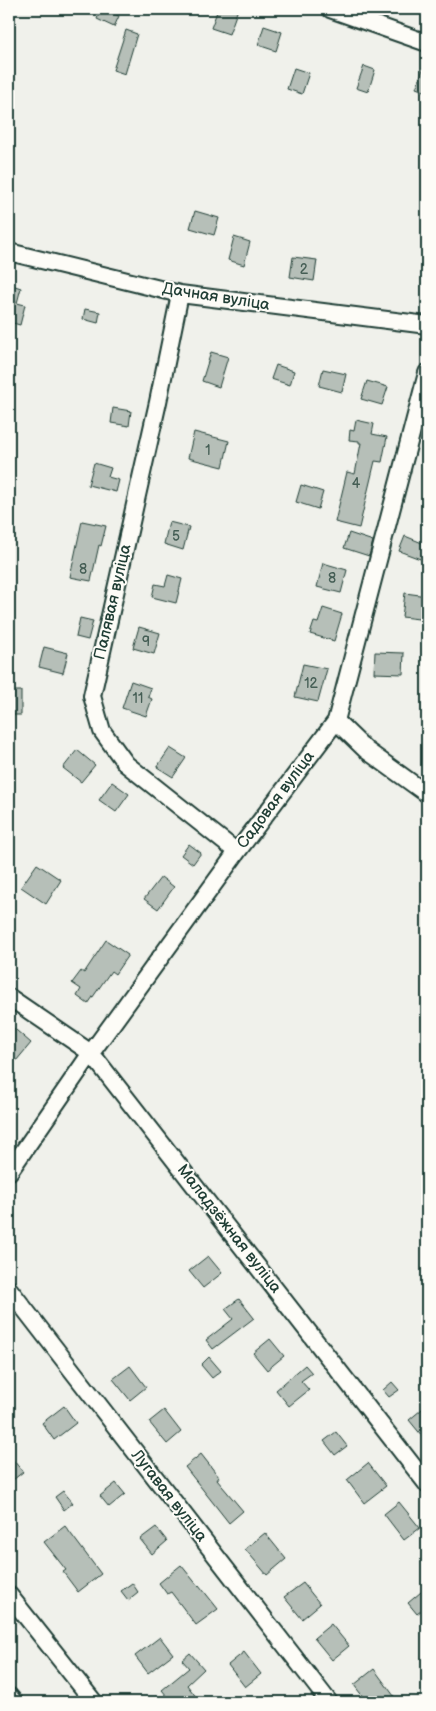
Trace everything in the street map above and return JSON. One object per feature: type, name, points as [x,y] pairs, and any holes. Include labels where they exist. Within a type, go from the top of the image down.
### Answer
[{"type":"street","points":[[330,9],[427,43]]},
{"type":"street","name":"Дачная вуліца","points":[[9,252],[180,294],[427,324]]},
{"type":"street","name":"Палявая вуліца","points":[[180,294],[158,402],[92,696],[102,731],[126,764],[237,852]]},
{"type":"street","name":"Садовая вуліца","points":[[9,1172],[91,1053],[237,852],[336,721],[427,373]]},
{"type":"street","points":[[336,721],[366,750],[427,794]]},
{"type":"street","name":"Маладзёжная вуліца","points":[[9,997],[91,1053],[427,1484]]},
{"type":"street","name":"Лугавая вуліца","points":[[9,1289],[329,1702]]},
{"type":"street","points":[[9,1595],[94,1702]]},
{"type":"street","points":[[9,1696],[14,1702]]},
{"type":"building","points":[[101,9],[119,16],[114,27],[97,19]]},
{"type":"building","points":[[218,9],[238,9],[229,34],[211,28]]},
{"type":"building","points":[[264,26],[282,32],[276,51],[258,45]]},
{"type":"building","points":[[126,30],[137,34],[125,74],[113,70]]},
{"type":"building","points":[[427,61],[427,92],[416,88]]},
{"type":"building","points":[[364,66],[375,70],[368,92],[356,88]]},
{"type":"building","points":[[294,68],[309,73],[302,94],[287,89]]},
{"type":"building","points":[[195,211],[219,218],[214,235],[190,228]]},
{"type":"building","points":[[234,237],[250,242],[244,265],[228,260]]},
{"type":"building","points":[[293,257],[317,260],[314,281],[290,277]]},
{"type":"building","points":[[9,284],[21,288],[17,303],[25,305],[20,325],[9,322]]},
{"type":"building","points":[[85,309],[100,312],[98,323],[83,319]]},
{"type":"building","points":[[211,352],[228,357],[219,387],[202,381]]},
{"type":"building","points":[[276,365],[294,371],[290,385],[271,379]]},
{"type":"building","points":[[323,369],[346,374],[342,392],[319,386]]},
{"type":"building","points":[[367,381],[388,387],[382,405],[361,399]]},
{"type":"building","points":[[113,408],[131,411],[129,426],[111,423]]},
{"type":"building","points":[[356,420],[374,424],[372,434],[387,437],[382,462],[375,461],[359,528],[335,522],[347,472],[355,474],[361,443],[349,440],[350,430],[354,431]]},
{"type":"building","points":[[194,432],[229,441],[223,467],[188,458]]},
{"type":"building","points":[[94,463],[111,468],[108,477],[119,480],[116,492],[88,485]]},
{"type":"building","points":[[301,485],[323,492],[318,509],[296,502]]},
{"type":"building","points":[[82,521],[106,526],[101,546],[99,545],[91,581],[70,577]]},
{"type":"building","points":[[169,522],[189,527],[183,550],[164,544]]},
{"type":"building","points":[[349,533],[373,541],[369,556],[344,548]]},
{"type":"building","points":[[405,536],[427,545],[423,560],[399,551]]},
{"type":"building","points":[[323,563],[347,570],[341,593],[317,587]]},
{"type":"building","points":[[168,575],[182,579],[176,603],[152,597],[155,584],[165,586]]},
{"type":"building","points":[[405,593],[427,596],[427,620],[402,617]]},
{"type":"building","points":[[323,608],[342,614],[334,641],[310,634],[314,622],[318,623]]},
{"type":"building","points":[[80,618],[93,621],[88,640],[76,637]]},
{"type":"building","points":[[139,627],[160,633],[154,654],[133,648]]},
{"type":"building","points":[[44,647],[68,653],[63,673],[39,667]]},
{"type":"building","points":[[375,652],[404,653],[403,674],[374,673]]},
{"type":"building","points":[[303,664],[327,669],[318,702],[295,697]]},
{"type":"building","points":[[131,681],[151,688],[148,697],[152,699],[146,716],[122,708]]},
{"type":"building","points":[[9,691],[21,691],[21,715],[9,715]]},
{"type":"building","points":[[170,748],[186,758],[173,777],[157,767]]},
{"type":"building","points":[[77,750],[95,765],[81,782],[63,768]]},
{"type":"building","points":[[112,782],[129,794],[116,812],[99,800]]},
{"type":"building","points":[[189,844],[201,853],[193,864],[181,855]]},
{"type":"building","points":[[37,864],[61,880],[46,904],[21,887]]},
{"type":"building","points":[[161,877],[174,887],[158,909],[144,899]]},
{"type":"building","points":[[106,940],[128,955],[115,974],[111,971],[88,1004],[77,996],[81,989],[72,983],[81,971],[84,973]]},
{"type":"building","points":[[9,1024],[31,1043],[16,1061],[9,1055]]},
{"type":"building","points":[[208,1256],[222,1273],[203,1288],[189,1271]]},
{"type":"building","points":[[239,1299],[254,1318],[213,1349],[206,1340],[233,1319],[225,1309]]},
{"type":"building","points":[[270,1339],[284,1356],[267,1370],[253,1353]]},
{"type":"building","points":[[209,1357],[221,1371],[212,1378],[201,1365]]},
{"type":"building","points":[[305,1365],[312,1373],[301,1381],[309,1390],[289,1406],[276,1390]]},
{"type":"building","points":[[130,1366],[146,1387],[130,1400],[113,1379]]},
{"type":"building","points":[[392,1382],[399,1390],[389,1397],[383,1390]]},
{"type":"building","points":[[427,1405],[427,1442],[409,1420]]},
{"type":"building","points":[[64,1406],[76,1423],[54,1440],[42,1423]]},
{"type":"building","points":[[164,1410],[181,1432],[167,1444],[149,1422]]},
{"type":"building","points":[[336,1432],[347,1446],[335,1455],[324,1441]]},
{"type":"building","points":[[201,1454],[219,1477],[217,1480],[243,1511],[229,1523],[185,1467]]},
{"type":"building","points":[[9,1455],[23,1472],[9,1483]]},
{"type":"building","points":[[368,1463],[386,1486],[364,1503],[347,1480]]},
{"type":"building","points":[[116,1483],[125,1494],[109,1507],[100,1496]]},
{"type":"building","points":[[63,1491],[73,1503],[64,1510],[55,1497]]},
{"type":"building","points":[[399,1502],[420,1528],[404,1540],[384,1514]]},
{"type":"building","points":[[65,1526],[101,1574],[78,1592],[63,1572],[66,1570],[44,1542]]},
{"type":"building","points":[[156,1527],[167,1541],[152,1554],[140,1539]]},
{"type":"building","points":[[265,1533],[286,1559],[267,1575],[245,1549]]},
{"type":"building","points":[[181,1565],[218,1609],[196,1625],[171,1592],[167,1594],[159,1583]]},
{"type":"building","points":[[132,1583],[138,1592],[128,1600],[121,1591]]},
{"type":"building","points":[[303,1583],[320,1604],[302,1619],[284,1597]]},
{"type":"building","points":[[427,1587],[427,1606],[417,1614],[408,1603]]},
{"type":"building","points":[[331,1624],[349,1646],[332,1660],[314,1638]]},
{"type":"building","points":[[160,1637],[173,1654],[148,1673],[135,1656]]},
{"type":"building","points":[[244,1652],[261,1674],[245,1687],[228,1665]]},
{"type":"building","points":[[190,1653],[204,1669],[187,1685],[197,1698],[192,1702],[172,1702],[162,1690],[189,1668],[182,1660]]},
{"type":"building","points":[[374,1669],[394,1696],[386,1702],[367,1702],[354,1685]]}]
